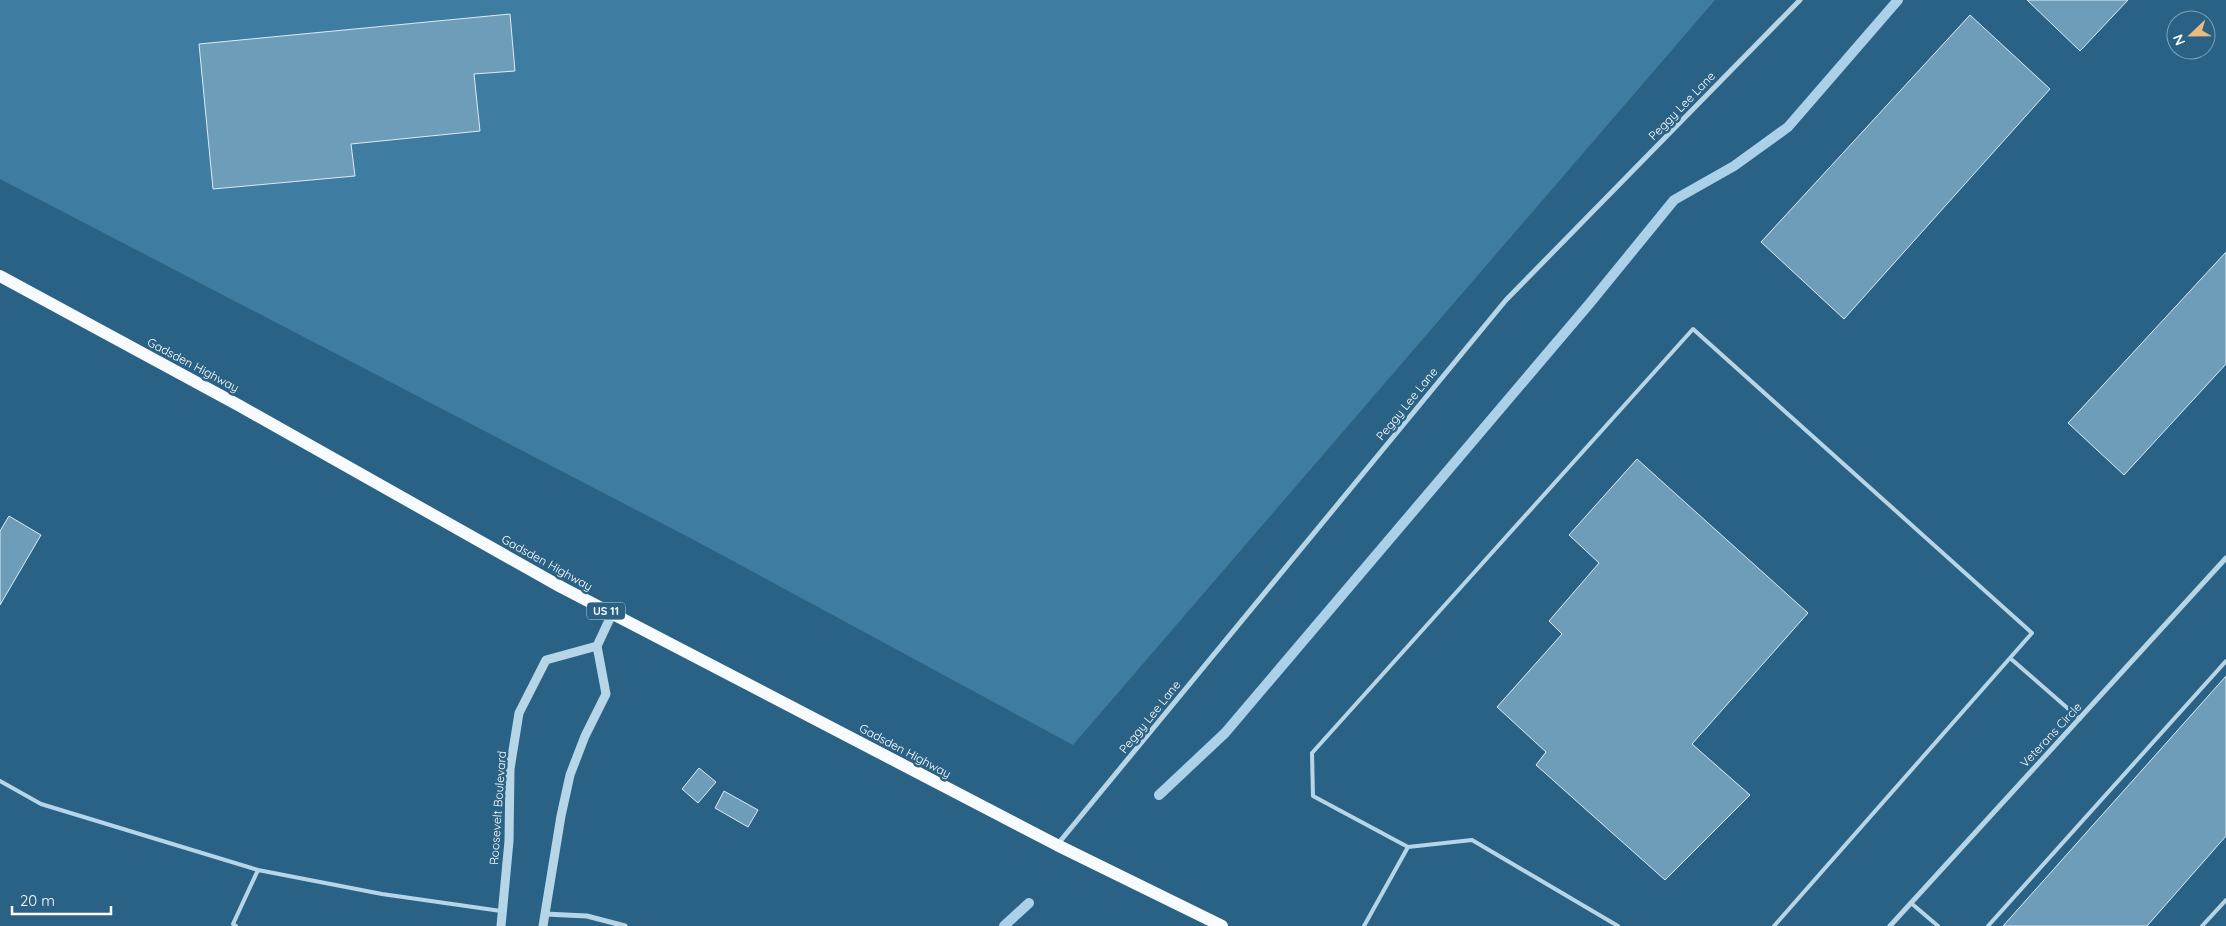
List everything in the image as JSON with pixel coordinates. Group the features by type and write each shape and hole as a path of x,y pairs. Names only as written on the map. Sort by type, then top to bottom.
{"main road":[{"name":"Gadsden Highway","path":"0,276 248,411 612,614 1057,846 1222,926"}],"street":[{"name":"Peggy Lee Lane","path":"1057,846 1506,300 1800,0"},
{"name":"Veterans Circle","path":"1890,926 2226,558"},
{"path":"543,926 561,816 570,775 585,736 606,694 597,646 612,614"},
{"name":"Roosevelt Boulevard","path":"501,926 509,841 510,769 519,713 546,660 597,646"},
{"path":"545,914 587,916 625,926"}],"lane":[{"path":"1618,926 1472,840 1408,848 1313,796 1312,753 1693,329 2032,633 1774,926"},
{"path":"2010,658 2080,719"},
{"path":"1988,926 2226,662"},
{"path":"0,781 41,804 258,870 382,894 503,912"},
{"path":"1364,926 1408,848"},
{"path":"236,926 233,924 258,870"},
{"path":"2202,926 2226,900"},
{"path":"1911,902 1938,926"}],"shaded area":[{"path":"0,0 1715,0 1073,745 694,540 0,179"}],"building":[{"path":"2027,0 2128,0 2080,51"},
{"path":"510,14 515,71 474,74 480,131 351,144 355,176 213,189 199,44"},
{"path":"1970,15 2050,89 1844,319 1761,242"},
{"path":"2226,252 2226,364 2124,475 2068,423"},
{"path":"1637,459 1808,613 1692,744 1750,795 1665,880 1536,765 1546,752 1497,707 1562,634 1549,621 1599,563 1569,535"},
{"path":"9,516 41,535 0,605 0,531"},
{"path":"2226,676 2226,836 2147,926 2003,926"},
{"path":"699,768 716,782 698,803 682,789"},
{"path":"724,791 758,810 748,827 715,808"}],"waterway":[{"path":"1159,795 1225,733 1590,303 1674,200 1734,166 1788,127 1898,0"},
{"path":"1004,926 1029,903"}]}
